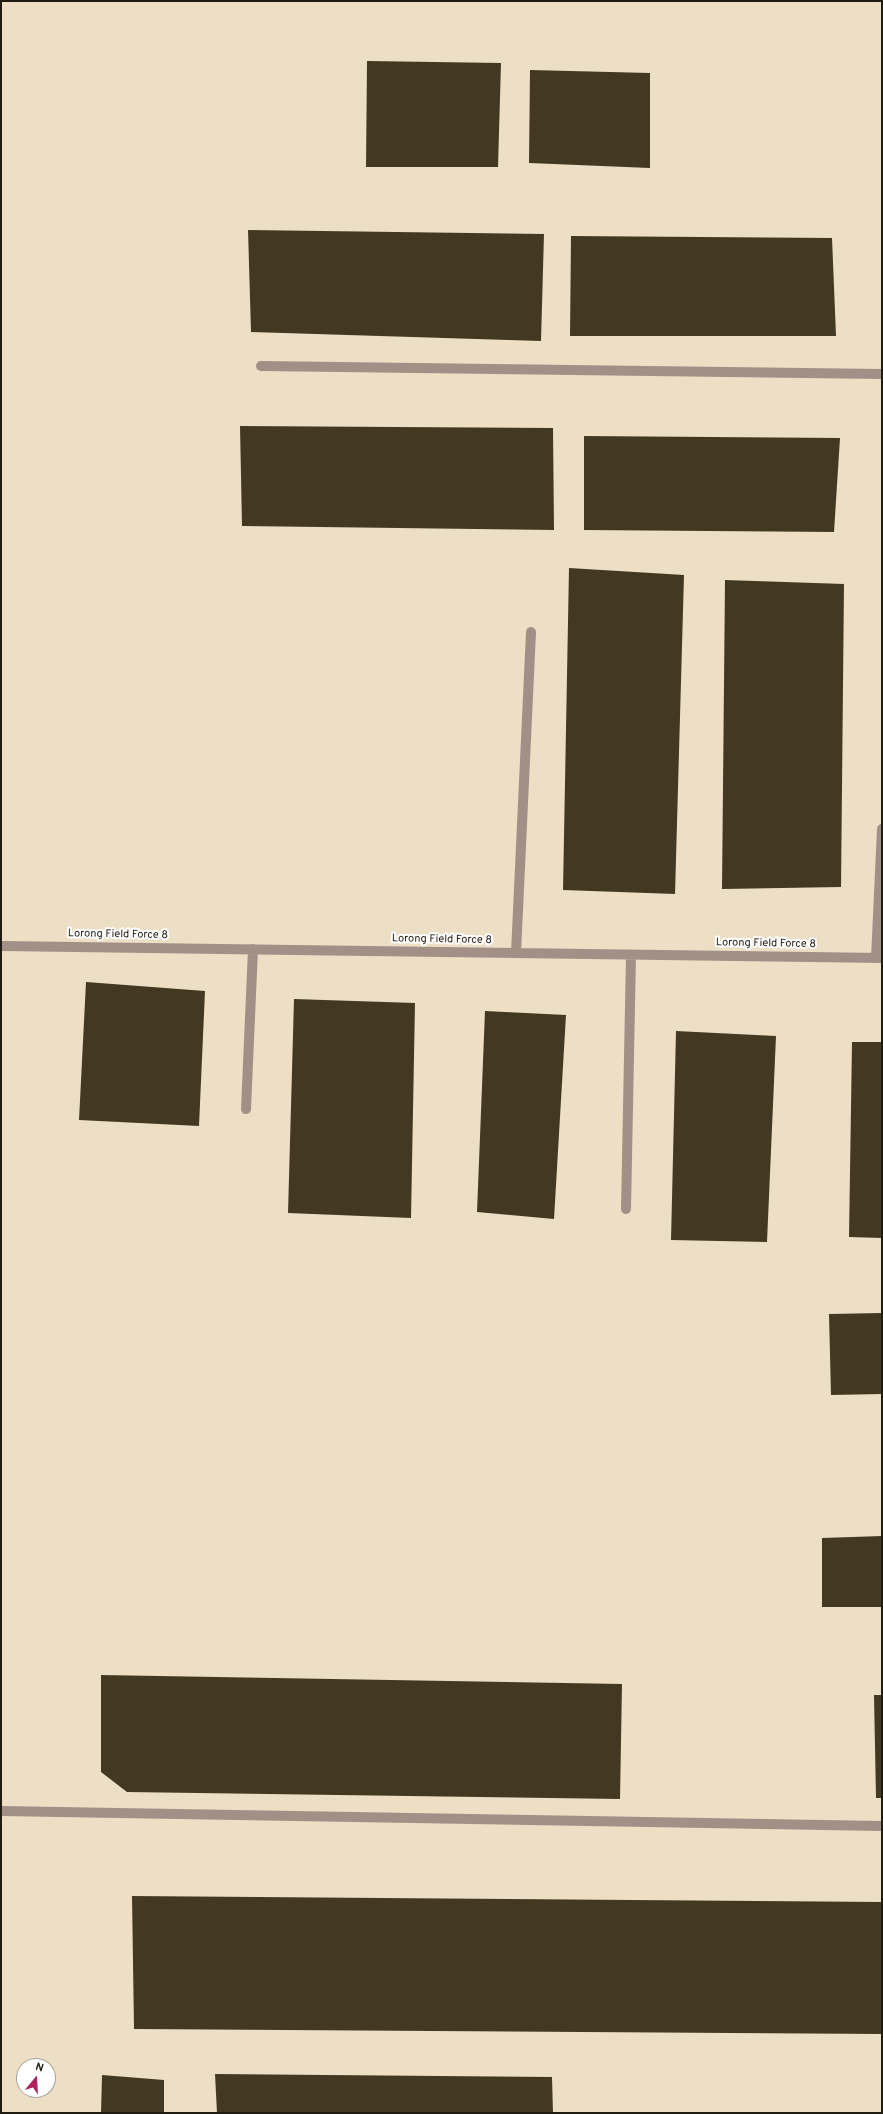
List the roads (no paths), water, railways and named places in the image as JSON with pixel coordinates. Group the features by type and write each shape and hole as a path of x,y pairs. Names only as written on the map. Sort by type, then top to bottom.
{"street":[{"path":"261,366 882,374"},
{"path":"516,953 531,632"},
{"path":"879,958 882,828"},
{"name":"Lorong Field Force 8","path":"1,946 879,958"},
{"path":"246,1109 253,949"},
{"path":"626,1209 631,955"},
{"path":"1,1811 882,1826"}]}
